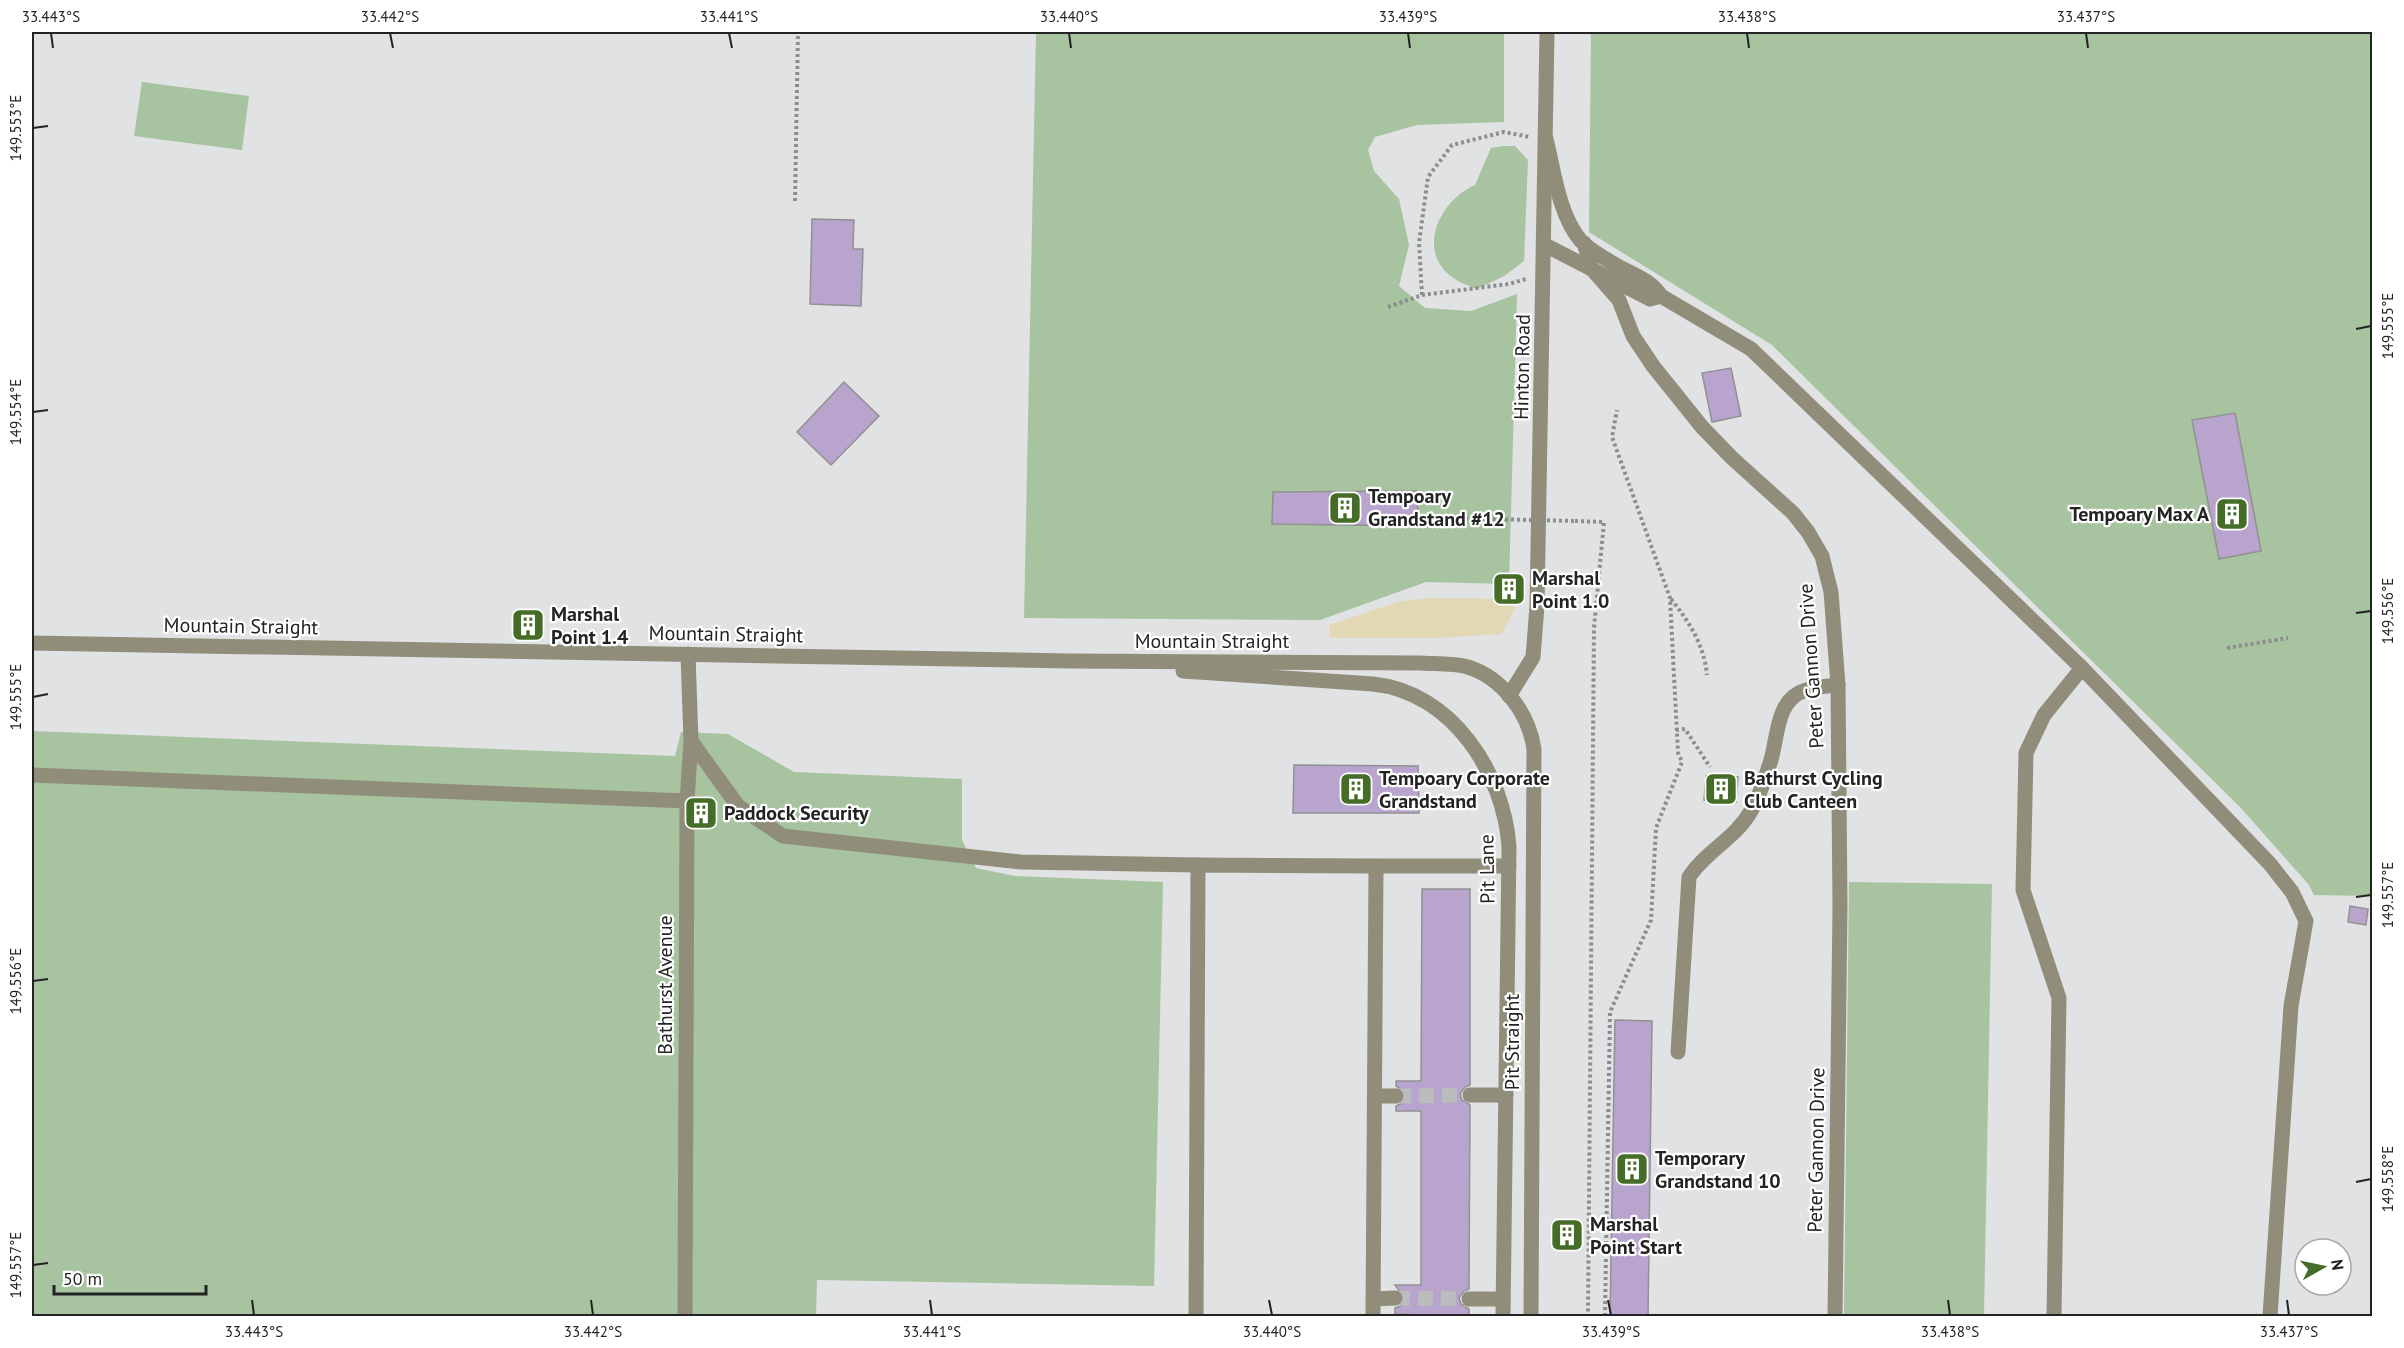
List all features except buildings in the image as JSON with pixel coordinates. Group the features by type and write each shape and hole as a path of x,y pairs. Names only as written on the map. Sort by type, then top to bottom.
{"street":[{"name":"Hinton Road","path":"1509,696 1533,657 1538,582 1545,274 1547,32"},
{"path":"1546,139 1565,209 1574,230 1584,243 1618,266 1653,284 1661,296 1751,350 2082,668 2270,864 2292,892 2306,921 2291,1006 2270,1317"},
{"name":"Peter Gannon Drive","path":"1584,243 1592,269 1619,300 1633,336 1653,366 1696,419 1732,458 1793,513 1808,532 1822,556 1831,592 1838,685 1840,906 1834,1317"},
{"path":"1545,245 1650,299 1661,296"},
{"name":"Mountain Straight","path":"32,644 1070,661 1421,663 1467,667 1495,682 1509,696"},
{"name":"Bathurst Avenue","path":"685,1317 687,801 691,741 688,654"},
{"name":"Pit Lane","path":"1070,661 1391,686 1411,692 1443,714 1482,760 1505,810 1509,866 1503,1317"},
{"path":"2054,1317 2059,998 2023,890 2026,753 2044,715 2082,668"},
{"path":"1678,1052 1689,877 1700,861 1735,834 1752,810 1771,760 1779,718 1789,701 1804,690 1838,685"},
{"name":"Pit Straight","path":"1509,696 1530,731 1534,767 1531,1317"},
{"path":"691,741 738,807 783,836 1021,862 1509,866"},
{"path":"32,775 687,801"},
{"path":"1196,1317 1198,865"},
{"path":"1373,1317 1377,866"},
{"path":"1470,1095 1506,1095"},
{"path":"1376,1096 1396,1096"},
{"path":"1373,1299 1395,1298"},
{"path":"1469,1299 1503,1299"}],"path":[{"path":"795,201 798,32"},
{"path":"1422,295 1419,243 1428,177 1452,145 1504,132 1546,139"},
{"path":"1388,307 1422,295 1509,284 1545,274"},
{"path":"1617,410 1612,437 1670,598 1688,622 1705,653 1707,675"},
{"path":"1447,518 1604,522 1594,628 1588,1317"},
{"path":"1605,1317 1610,1012 1651,920 1656,828 1683,762 1678,753 1676,730 1670,598"},
{"path":"2227,648 2288,638"},
{"path":"1676,730 1685,729 1710,768"}],"green space":[{"path":"1036,32 1504,32 1504,122 1417,125 1375,137 1368,150 1374,171 1399,199 1409,245 1399,286 1425,308 1471,311 1517,294 1509,584 1426,582 1320,620 1024,618"},
{"path":"1591,32 2372,32 2372,896 2314,895 2309,885 2240,807 1772,345 1589,232"},
{"path":"142,82 249,96 242,150 134,136"},
{"path":"1515,146 1528,160 1524,261 1504,276 1477,289 1458,281 1443,268 1436,256 1434,242 1436,229 1451,203 1475,185 1491,148"},
{"path":"32,731 675,756 681,732 728,734 794,772 962,779 962,840 976,868 1015,876 1163,882 1154,1286 817,1280 816,1316 32,1316"},
{"path":"1849,882 1992,884 1984,1316 1844,1316"}],"sand":[{"path":"1430,598 1517,599 1514,611 1501,634 1439,638 1330,638 1329,625 1398,602"}],"tunnel":[{"path":"1396,1096 1470,1095"},
{"path":"1395,1298 1469,1299"}],"place":[{"name":"Tempoary Grandstand #12","path":"1345,508"},
{"name":"Tempoary Max A","path":"2232,514"},
{"name":"Marshal Point 1.0","path":"1509,589"},
{"name":"Marshal Point 1.4","path":"528,625"},
{"name":"Tempoary Corporate Grandstand","path":"1356,789"},
{"name":"Bathurst Cycling Club Canteen","path":"1721,789"},
{"name":"Paddock Security","path":"701,813"},
{"name":"Temporary Grandstand 10","path":"1632,1169"},
{"name":"Marshal Point Start","path":"1567,1235"}]}
